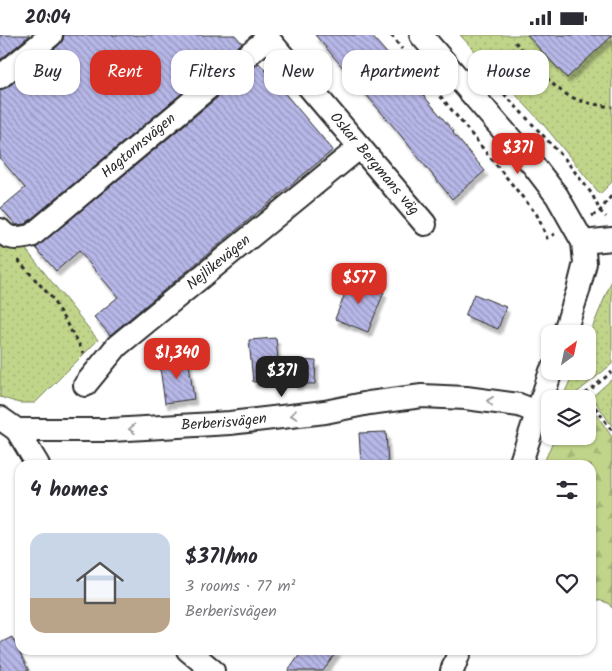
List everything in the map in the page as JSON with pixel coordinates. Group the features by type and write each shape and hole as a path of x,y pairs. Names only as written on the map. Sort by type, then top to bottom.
{"street":[{"path":"0,77 51,35"},
{"path":"421,35 534,166 556,196 583,242 585,263 567,325"},
{"name":"Oskar Bergmans väg","path":"267,37 425,224"},
{"name":"Hagtornsvägen","path":"5,234 31,235 267,37"},
{"name":"Nejlikevägen","path":"90,379 117,346 360,147"},
{"path":"583,242 610,229"},
{"path":"522,460 548,380"},
{"name":"Berberisvägen","path":"9,424 111,430 230,423 325,412 422,396 466,398 520,405 537,412"},
{"path":"9,424 34,460"},
{"path":"194,655 213,671"},
{"path":"452,671 458,655"}],"path":[{"path":"515,42 564,93 594,105 612,107"},
{"path":"505,95 565,159 592,194 610,229"},
{"path":"600,211 612,195"},
{"path":"5,234 18,260 51,297 90,379"},
{"path":"591,390 612,372"},
{"path":"596,408 612,431"}],"green space":[{"path":"460,35 612,35 612,182 600,194 543,124 516,95 549,95 549,50 474,50"},
{"path":"0,245 10,250 24,247 98,340 35,403 19,403 0,397"},
{"path":"612,280 612,364 596,377 596,325 593,325"},
{"path":"612,379 612,426 596,403 596,393"},
{"path":"570,380 592,380 580,390 566,390"},
{"path":"596,414 612,437 612,608 608,603 596,599 596,460 545,460 551,445 596,445"}],"building":[{"path":"0,35 30,35 0,60"},
{"path":"64,35 235,35 242,43 234,50 171,50 171,95 180,95 25,224 16,225 1,208 25,188 0,158 0,90 15,81 15,95 80,95 80,50 53,50 63,40"},
{"path":"315,35 371,35 384,50 342,50 342,66 332,55 332,50 328,50"},
{"path":"527,35 612,35 567,78 549,59 549,50 541,50"},
{"path":"259,63 264,69 264,95 286,95 333,150 110,335 94,317 118,297 79,251 56,271 36,248 220,95 254,95 254,67"},
{"path":"366,95 423,95 485,171 452,199"},
{"path":"351,278 384,292 368,332 335,319"},
{"path":"474,294 506,307 498,329 465,316"},
{"path":"276,338 278,359 316,361 315,384 294,384 294,377 253,382 249,340"},
{"path":"188,357 194,399 165,403 159,361"},
{"path":"386,432 388,460 361,460 359,433"},
{"path":"12,637 15,643 15,655 21,655 29,671 0,671 0,643"},
{"path":"299,655 334,655 323,671 288,671"}]}
